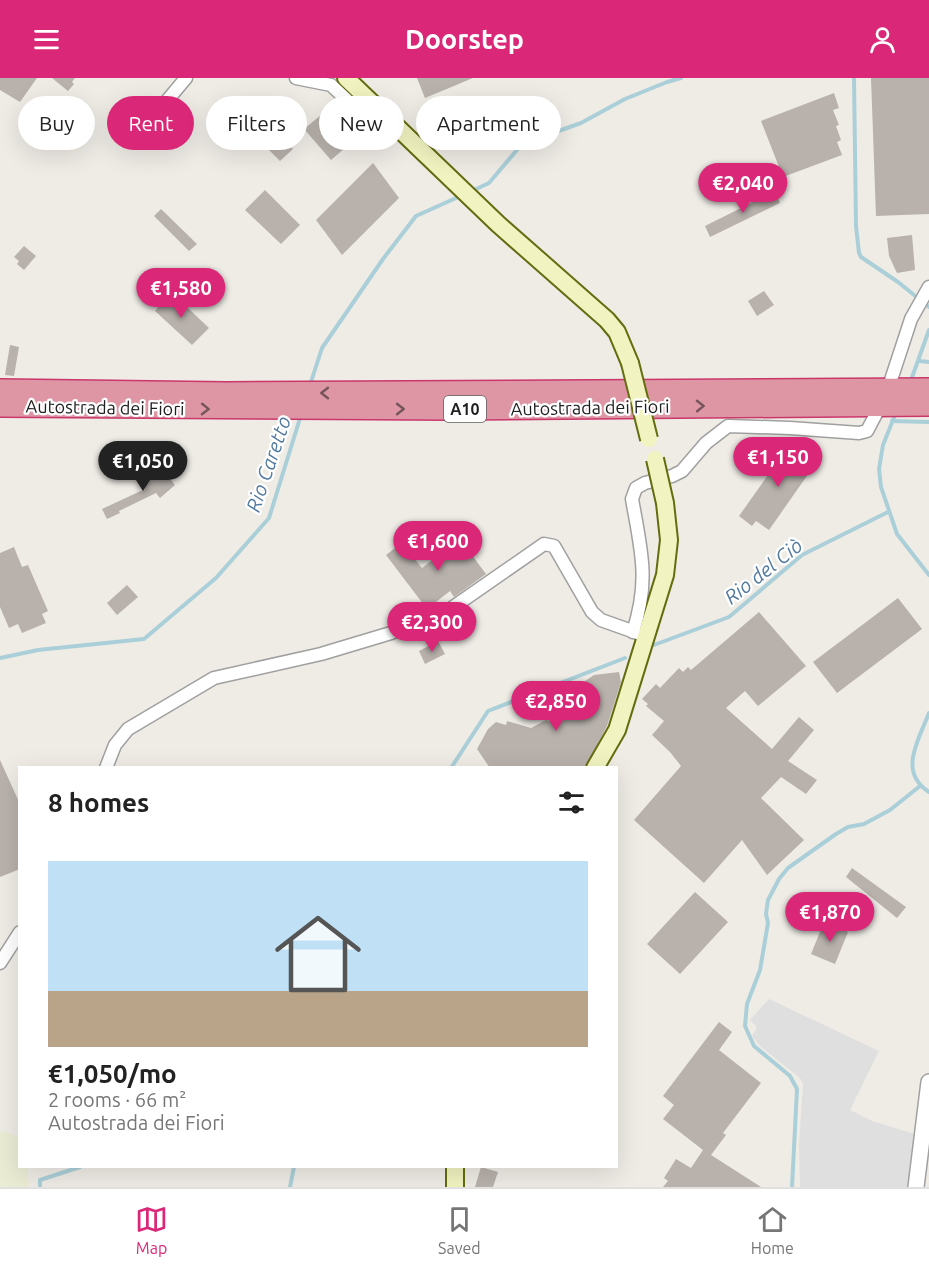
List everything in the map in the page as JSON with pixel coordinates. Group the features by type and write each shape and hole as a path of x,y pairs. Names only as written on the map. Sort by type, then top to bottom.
{"highway":[{"name":"Autostrada dei Fiori","path":"0,390 238,393 929,389"},
{"name":"Autostrada dei Fiori","path":"0,406 449,409 929,405"}],"main road":[{"path":"346,78 365,96"},
{"path":"404,133 498,224 608,320 617,332 630,363 665,503 669,556 665,575 640,634 617,730 596,766"},
{"path":"455,1168 455,1187"}],"street":[{"path":"171,96 186,78"},
{"path":"296,78 331,85 343,96"},
{"path":"891,380 915,309 928,288"},
{"path":"107,766 115,745 128,729 214,678 321,654 392,633 449,609 544,544 554,546 592,612 601,620 640,634 644,565 632,499 636,488 682,471 706,443 728,426 859,433 867,431 877,412"},
{"path":"0,963 18,936"},
{"path":"916,1187 929,1082"}],"green space":[{"path":"0,1132 16,1136 18,1168 27,1168 29,1187 0,1187"}],"shaded area":[{"path":"769,999 879,1051 850,1110 872,1121 918,1135 912,1187 800,1187 799,1145 803,1084 800,1078 761,1047 752,1036 757,1027 750,1020"}],"building":[{"path":"0,78 37,78 24,96 18,96 18,101 0,90"},
{"path":"52,78 75,78 72,82 74,84 68,91"},
{"path":"417,78 473,78 430,96 424,96"},
{"path":"871,78 929,78 929,214 876,216"},
{"path":"834,93 839,108 833,110 839,125 836,126 841,140 837,142 842,155 783,177 761,121"},
{"path":"319,117 319,146 307,132 307,127"},
{"path":"269,150 292,150 280,161"},
{"path":"322,150 343,150 331,160"},
{"path":"373,163 399,198 342,255 316,220"},
{"path":"265,190 300,225 281,244 245,210"},
{"path":"775,191 780,203 710,237 705,226"},
{"path":"161,209 197,244 189,251 154,216"},
{"path":"912,235 915,270 897,273 889,256 887,238"},
{"path":"24,246 36,256 24,270 17,264 19,261 14,257"},
{"path":"170,291 209,328 192,345 155,311"},
{"path":"764,291 774,305 757,316 748,301"},
{"path":"10,345 19,347 14,376 5,375"},
{"path":"790,444 816,463 769,530 756,521 752,526 739,516"},
{"path":"159,466 175,485 160,498 156,493 107,519 102,509 145,489 141,484"},
{"path":"460,539 486,574 454,597 450,591 427,609 386,555 402,543 422,568"},
{"path":"14,547 22,567 28,565 48,611 42,614 46,623 22,633 18,624 9,628 0,607 0,553"},
{"path":"127,585 138,597 117,615 107,603"},
{"path":"898,598 922,629 837,693 813,662"},
{"path":"759,612 806,666 758,706 745,691 726,708 772,749 799,717 814,730 788,761 817,780 806,794 781,777 761,798 804,840 767,875 742,840 704,883 634,820 681,766 652,735 664,721 646,706 648,704 642,699 656,684 660,688 679,668 683,672 688,667 691,670"},
{"path":"438,641 445,654 425,664 419,651"},
{"path":"619,672 621,682 607,726 586,766 489,766 477,749 488,729 496,722 506,725 507,721 531,728 546,720 556,724 585,681 594,675"},
{"path":"0,760 18,800 18,870 0,877"},
{"path":"852,868 906,907 897,918 846,877"},
{"path":"695,892 728,922 680,974 647,944"},
{"path":"824,922 848,932 835,964 811,954"},
{"path":"719,1022 732,1032 719,1050 761,1083 723,1133 726,1135 711,1155 761,1187 663,1187 668,1181 664,1178 676,1159 691,1168 703,1150 663,1119 674,1105 663,1096"},
{"path":"481,1168 498,1172 493,1187 475,1187"}],"waterway":[{"name":"Rio Caretto","path":"474,190 489,183 522,144 581,123 625,99 681,78"},
{"path":"854,78 856,226 859,253 861,257 929,307"},
{"name":"Rio Caretto","path":"310,385 322,348 383,259 416,216 456,198"},
{"path":"911,380 929,330"},
{"path":"919,361 929,362"},
{"name":"Rio Caretto","path":"0,658 38,650 144,639 216,578 269,518 301,415"},
{"path":"895,415 883,445 879,469 881,487 897,534 929,575"},
{"path":"892,421 929,422"},
{"name":"Rio del Ciò","path":"654,645 729,617 802,555 888,512"},
{"name":"Rio del Ciò","path":"452,766 488,711 625,658"},
{"path":"929,713 916,745 912,766 914,775 929,792"},
{"path":"792,1187 797,1089 790,1076 754,1046 745,1026 747,1004 760,970 768,923 766,914 768,900 779,879 788,868 848,827 864,824 890,810 920,786"},
{"path":"40,1187 40,1180 77,1168"},
{"name":"Rio del Ciò","path":"290,1187 294,1168"}]}
